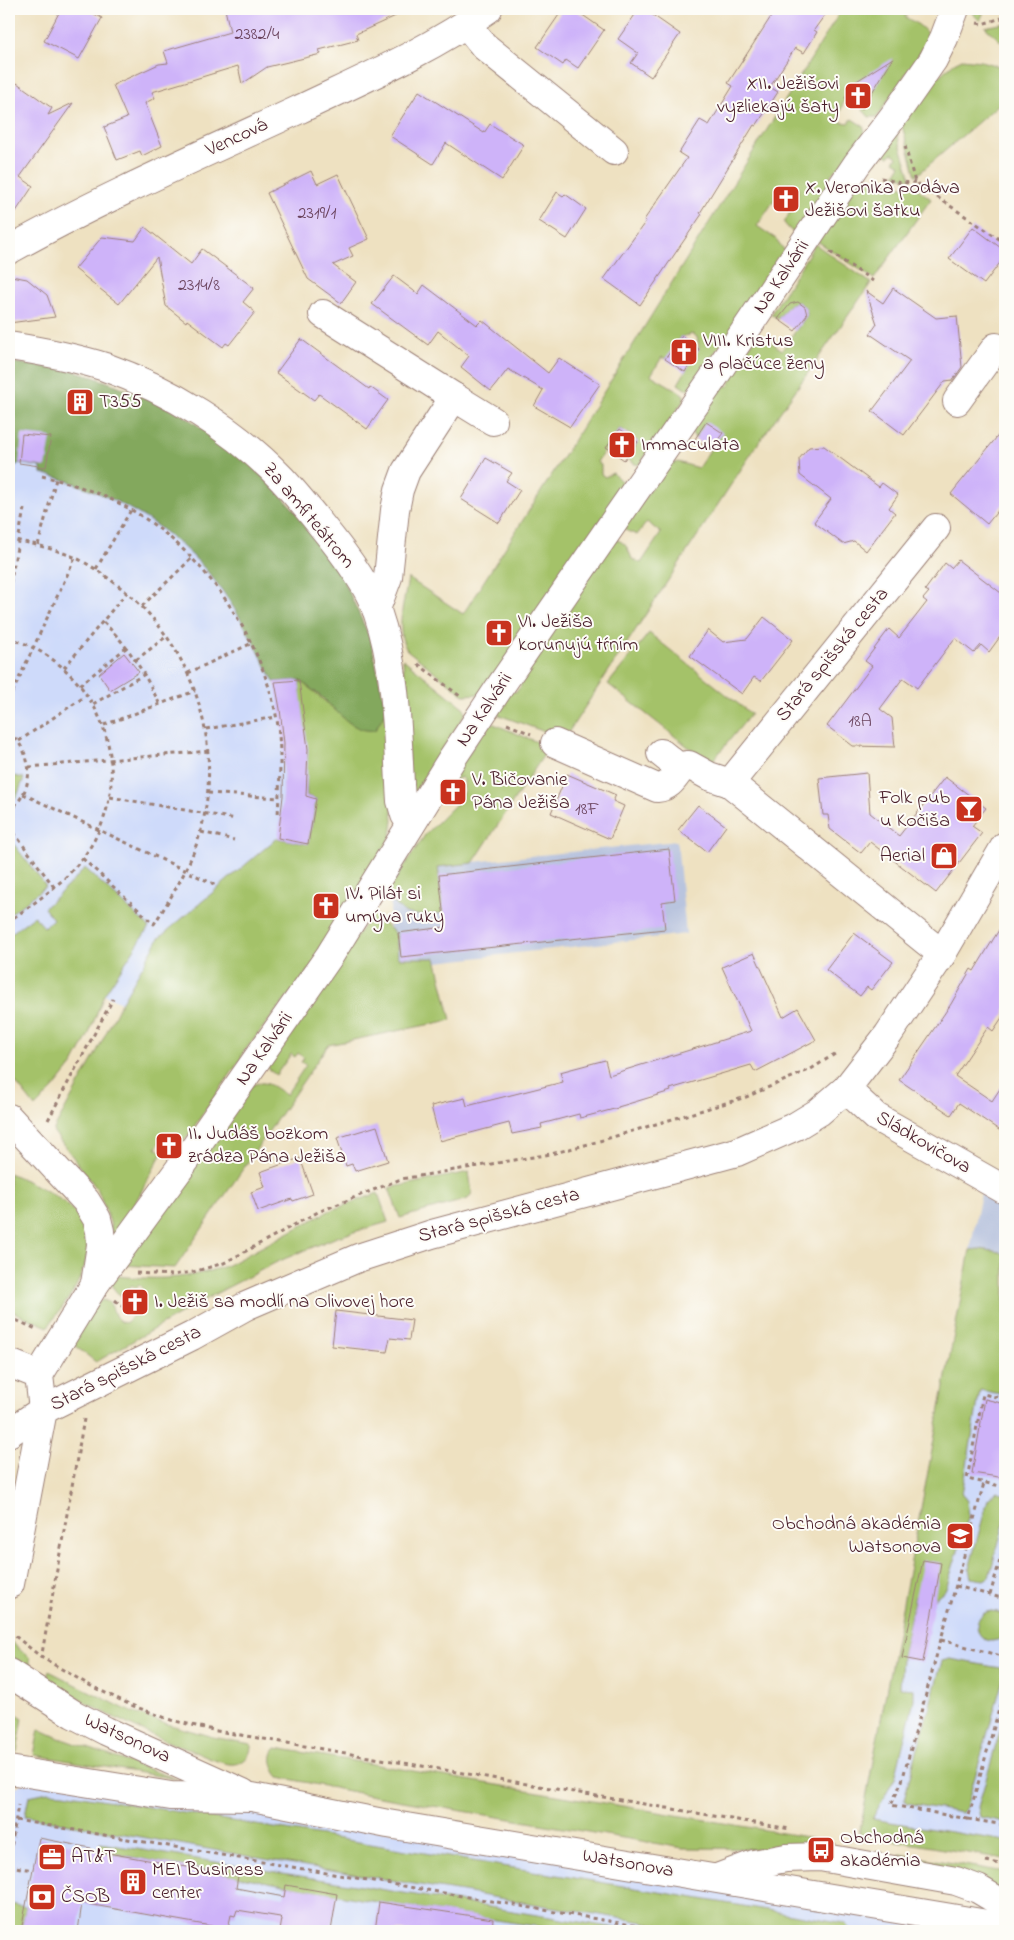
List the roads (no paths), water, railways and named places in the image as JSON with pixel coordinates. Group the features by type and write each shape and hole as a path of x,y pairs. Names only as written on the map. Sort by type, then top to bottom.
{"street":[{"name":"Vencová","path":"9,250 106,199 408,58 488,9"},
{"name":"Na Kalvárii","path":"39,1376 100,1276 176,1174 330,955 482,714 716,374 857,164 933,60 955,9"},
{"path":"466,24 484,46 614,151"},
{"path":"323,314 493,421"},
{"name":"Za amfiteátrom","path":"9,346 34,350 103,367 137,380 170,396 207,417 236,439 282,479 334,541 358,576 376,609 387,646 393,691 401,801 405,815 412,824"},
{"path":"956,401 996,347 1005,353"},
{"path":"376,609 388,577 399,490 406,471 454,397"},
{"name":"Stará spišská cesta","path":"730,783 936,528"},
{"path":"555,744 657,788 670,784 671,761 690,765 709,776 730,783 942,954"},
{"name":"Stará spišská cesta","path":"9,1433 43,1410 192,1336 246,1306 358,1258 432,1234 738,1152 796,1126 819,1112 846,1089 888,1036 1002,860"},
{"name":"Sládkovičova","path":"846,1089 882,1121 1005,1190"},
{"path":"9,1118 86,1201 97,1219 101,1245 100,1276"},
{"path":"9,1363 39,1376 43,1410 10,1584"},
{"name":"Watsonova","path":"9,1672 73,1714 106,1731 252,1796"},
{"name":"Watsonova","path":"9,1770 170,1796 252,1796 388,1824 1005,1927"},
{"path":"13,1799 21,1784 51,1777"},
{"path":"715,1878 754,1864 786,1858 820,1857 956,1881 978,1889 1005,1905"}],"place":[{"name":"XII. Ježišovi vyzliekajú šaty","path":"858,96"},
{"name":"X. Veronika podáva Ježišovi šatku","path":"786,199"},
{"name":"VIII. Kristus a plačúce ženy","path":"684,352"},
{"name":"T355","path":"80,402"},
{"name":"Immaculata","path":"622,445"},
{"name":"VI. Ježiša korunujú tŕním","path":"499,633"},
{"name":"V. Bičovanie Pána Ježiša","path":"453,792"},
{"name":"Folk pub u Kočiša","path":"969,809"},
{"name":"Aerial","path":"944,856"},
{"name":"IV. Pilát si umýva ruky","path":"326,906"},
{"name":"II. Judáš bozkom zrádza Pána Ježiša","path":"169,1146"},
{"name":"I. Ježiš sa modlí na Olivovej hore","path":"135,1302"},
{"name":"Obchodná akadémia Watsonova","path":"960,1536"},
{"name":"Obchodná akadémia","path":"821,1850"},
{"name":"AT&T","path":"52,1857"},
{"name":"MEI Business center","path":"133,1882"},
{"name":"ČSOB","path":"42,1897"}]}
